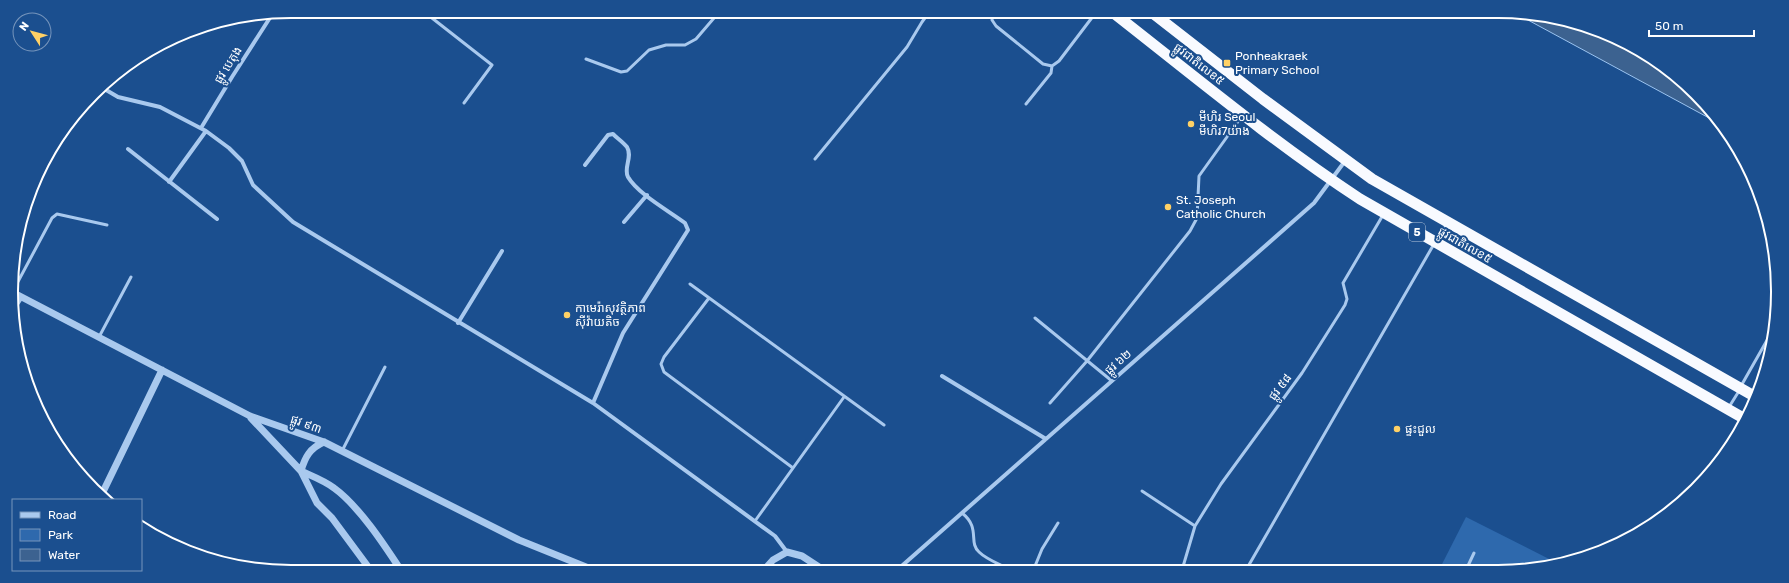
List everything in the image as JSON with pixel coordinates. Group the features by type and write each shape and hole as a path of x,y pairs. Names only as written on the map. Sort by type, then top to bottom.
{"highway":[{"name":"ផ្លូវជាតិលេខ៥","path":"1120,18 1243,115 1331,180 1384,213 1740,417"},
{"name":"ផ្លូវជាតិលេខ៥","path":"1159,18 1345,161 1390,190 1751,394"}],"street":[{"name":"ផ្លូវ បេតុង","path":"169,182 269,19"},
{"path":"106,90 118,97 160,107 203,129 229,148 242,161 253,185 293,222 458,323 593,403 776,536 786,552 802,556 816,565"},
{"path":"585,165 608,135 613,134 627,148 630,157 627,169 628,177 646,195 685,223 688,230 624,333 593,403"},
{"path":"128,149 217,219"},
{"name":"ផ្លូវ ៦២","path":"903,565 1314,203 1345,161"},
{"path":"624,222 646,195"},
{"path":"458,323 502,251"},
{"name":"ផ្លូវ ៩៣","path":"18,295 250,416 324,442 520,540 581,565"},
{"path":"19,302 22,297"},
{"path":"104,490 162,370"},
{"path":"942,376 1046,439"},
{"path":"250,416 301,471 317,503 332,518 367,565"},
{"path":"301,471 308,453 316,445 324,442"},
{"path":"301,471 334,487 349,502 386,547 398,565"},
{"path":"769,565 773,560 786,552"}],"lane":[{"path":"432,18 492,65 464,103"},
{"path":"586,59 621,72 627,71 649,50 666,45 685,45 696,39 714,18"},
{"path":"815,158 908,47 925,18"},
{"path":"992,18 996,26 1042,64 1052,66"},
{"path":"1026,104 1051,73 1052,66 1059,61 1092,18"},
{"path":"1050,403 1087,361 1190,231 1197,218 1199,176 1243,115"},
{"name":"ផ្លូវ ៥៨","path":"1183,565 1195,526 1221,484 1302,373 1334,322 1347,299 1343,283 1384,213"},
{"path":"19,280 52,218 57,214 107,226"},
{"path":"1249,565 1435,242 1448,223"},
{"path":"98,337 131,277"},
{"path":"690,284 884,425"},
{"path":"709,298 660,364 664,372 793,468"},
{"path":"1035,318 1112,381"},
{"path":"1727,410 1767,341"},
{"path":"342,451 385,367"},
{"path":"755,520 844,397"},
{"path":"1142,490 1195,526"},
{"path":"962,513 970,520 974,531 974,543 978,552 1001,565"},
{"path":"1035,565 1042,549 1058,523"},
{"path":"1468,565 1474,553"}],"green space":[{"path":"1466,517 1551,560 1533,563 1498,565 1442,565"}],"water":[{"path":"1527,20 1568,27 1618,46 1649,64 1678,86 1708,117"}],"place":[{"name":"Ponheakraek Primary School","path":"1227,63"},
{"name":"មីហិរ Seoul មីហិរ7យ៉ាង","path":"1191,124"},
{"name":"St. Joseph Catholic Church","path":"1168,207"},
{"name":"កាមេរ៉ាសុវត្ថិភាព ស៊ីវ៉ាយតិច","path":"567,315"},
{"name":"ផ្ទះជួល","path":"1397,429"}]}
